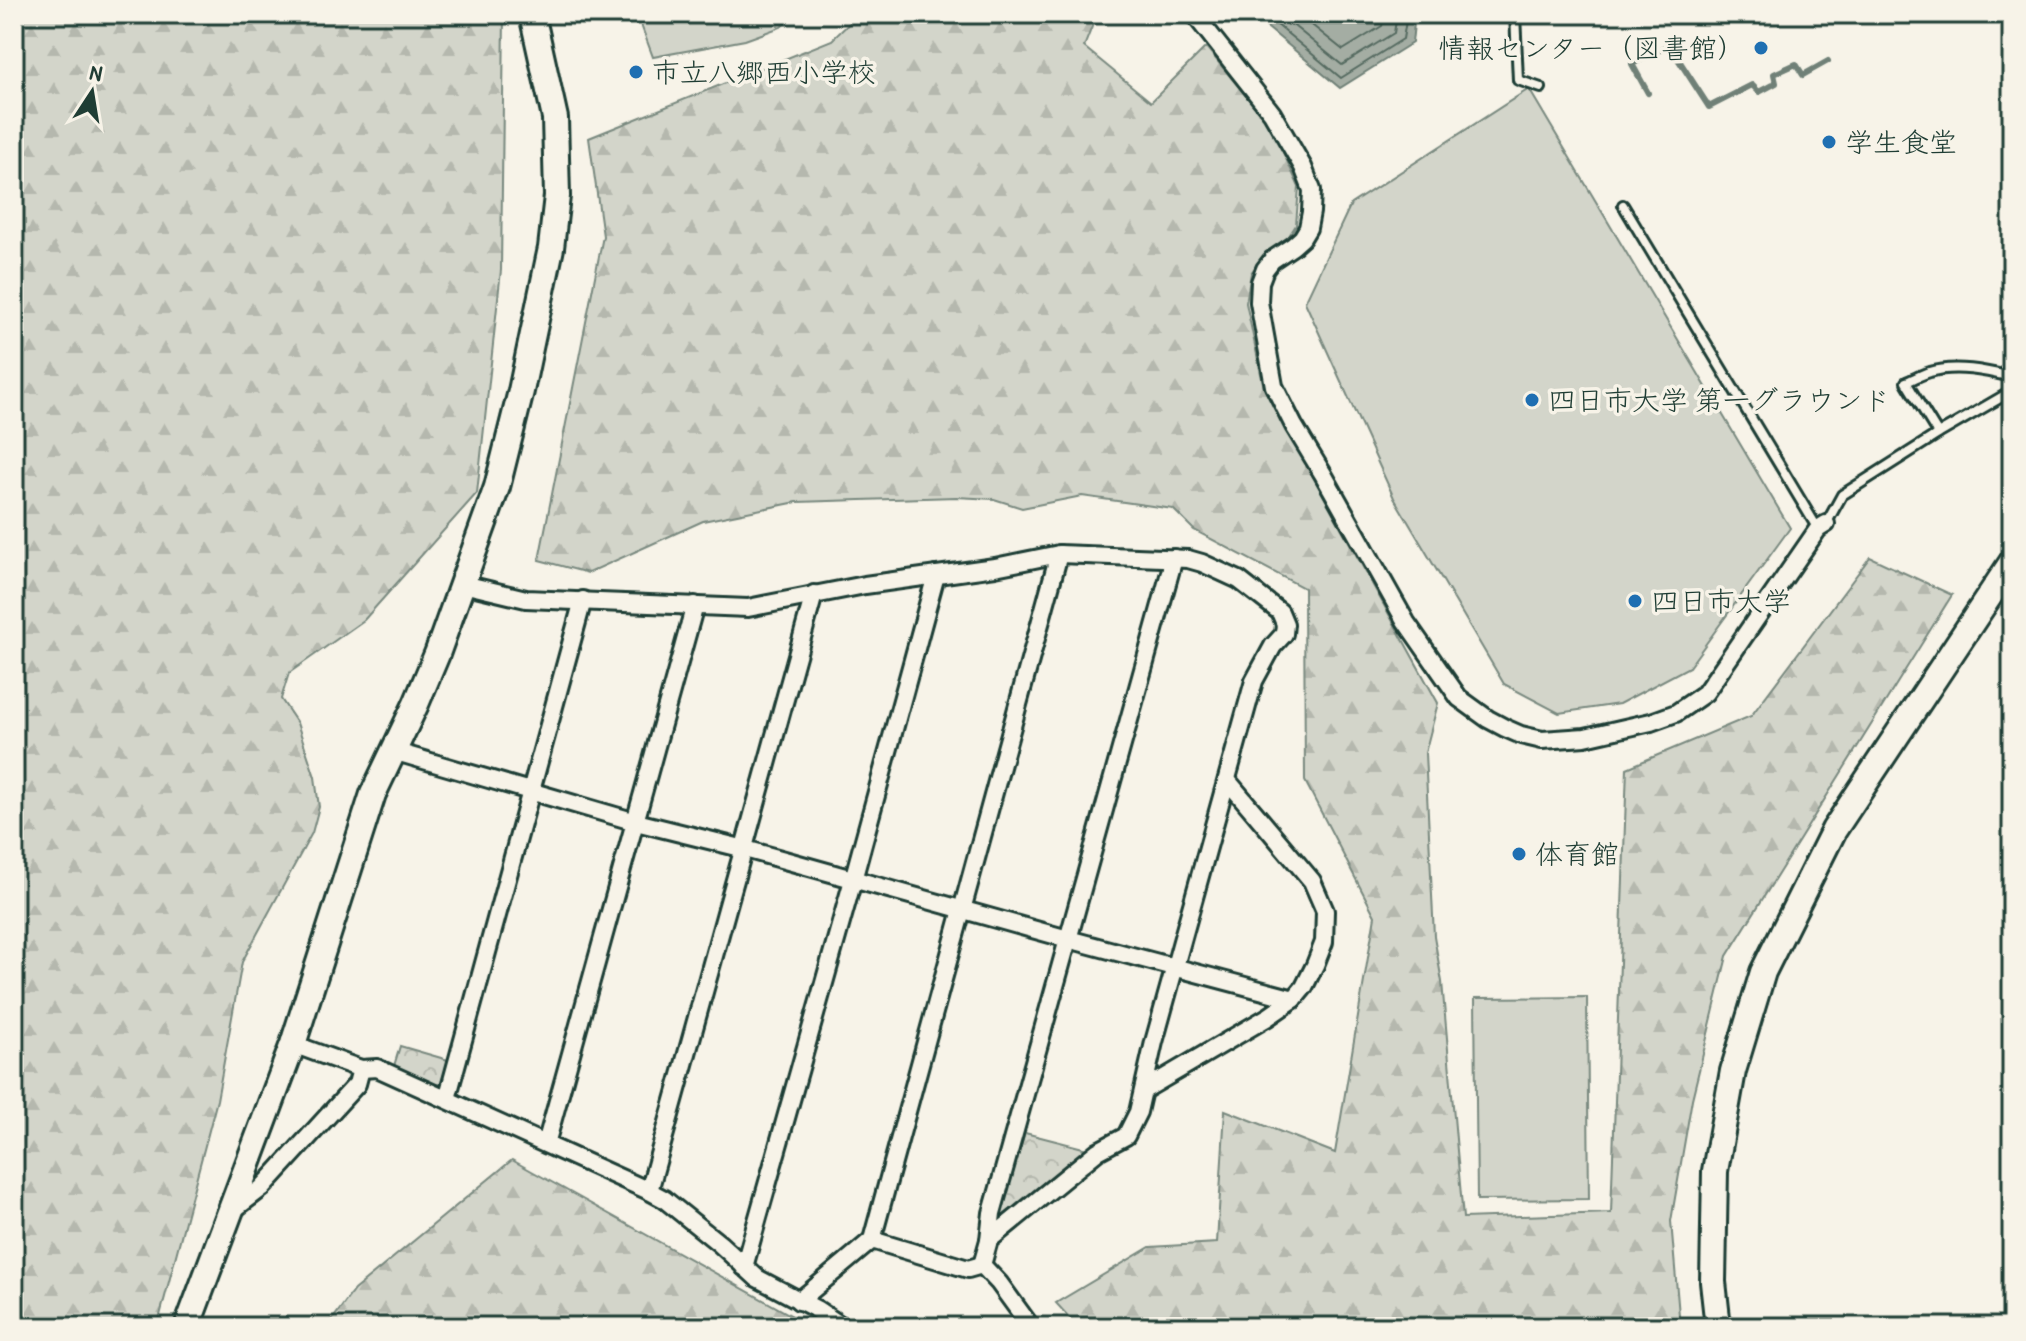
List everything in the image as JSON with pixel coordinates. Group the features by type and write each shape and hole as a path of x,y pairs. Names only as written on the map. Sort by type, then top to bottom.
{"street":[{"path":"187,1327 293,1044 373,794 437,654 497,487 521,391 554,229 557,172 555,118 532,14"},
{"path":"1194,14 1272,113 1303,167 1312,190 1308,228 1302,238 1272,260 1260,282 1259,302 1274,386 1394,601 1459,698 1505,728 1542,740 1585,737 1676,713 1705,693 1822,526"},
{"path":"463,584 526,599 748,608 814,594 995,567 1059,554 1188,559 1239,580 1280,612 1285,624 1284,634 1273,646 1254,681 1154,1042 1138,1112 1126,1136 1098,1151 989,1240"},
{"path":"799,1301 872,1240 1059,554"},
{"path":"982,1265 992,1213 1174,558"},
{"path":"1718,1327 1713,1282 1715,1171 1733,1071 1763,972 1834,830 2012,562"},
{"path":"744,1267 936,575"},
{"path":"649,1191 814,594"},
{"path":"447,1099 583,600"},
{"path":"546,1144 695,605"},
{"path":"393,751 636,822 1294,999"},
{"path":"1144,1090 1294,999 1304,987 1324,942 1325,911 1312,881 1227,780"},
{"path":"293,1044 361,1069 377,1068 649,1191 698,1226 757,1278 843,1327"},
{"path":"232,1211 262,1188 357,1084 361,1069"},
{"path":"872,1240 968,1269 982,1265"},
{"path":"982,1265 1031,1327"}],"lane":[{"path":"1515,14 1518,80 1541,88"},
{"path":"1623,205 1822,526 1842,495 2012,391"},
{"path":"1938,434 1906,382 1931,371 1958,368 2012,377"}],"green space":[{"path":"14,14 504,14 501,270 477,493 364,620 289,673 281,699 297,723 315,777 319,807 312,833 242,962 217,1100 157,1327 14,1327"},
{"path":"637,14 795,14 781,27 745,40 653,57"},
{"path":"859,14 1097,14 1084,47 1151,102 1206,47 1271,126 1299,187 1296,225 1287,239 1265,254 1251,273 1246,303 1264,388 1438,703 1425,753 1434,936 1442,982 1463,1218 1611,1213 1627,768 1751,716 1870,557 1952,595 1727,956 1692,1099 1671,1221 1680,1327 1078,1327 1056,1303 1150,1247 1217,1243 1225,1110 1335,1153 1375,916 1305,781 1304,588 1194,530 1173,509 1082,496 1022,508 994,499 956,497 797,502 703,521 588,573 539,560 603,236 589,138 832,40"},
{"name":"四日市大学 第一グラウンド","path":"1529,89 1790,528 1689,667 1619,704 1559,713 1504,684 1394,498 1305,302 1351,204"},
{"path":"1587,997 1589,1199 1477,1200 1475,998"},
{"path":"400,1046 448,1060 441,1084 435,1085 394,1066"},
{"path":"1025,1133 1087,1149 1006,1219 1001,1213"},
{"path":"512,1160 812,1327 327,1327 354,1290"}],"water":[{"path":"1251,14 1415,14 1412,43 1340,88"}],"waterway":[{"path":"1648,93 1632,64 1669,45 1709,107 1752,85 1759,92 1776,83 1774,74 1796,64 1803,75 1828,61"}],"place":[{"name":"情報センター（図書館）","path":"1761,48"},
{"name":"市立八郷西小学校","path":"636,72"},
{"name":"学生食堂","path":"1829,142"},
{"name":"四日市大学 第一グラウンド","path":"1532,400"},
{"name":"四日市大学","path":"1635,601"},
{"name":"体育館","path":"1519,854"}]}
